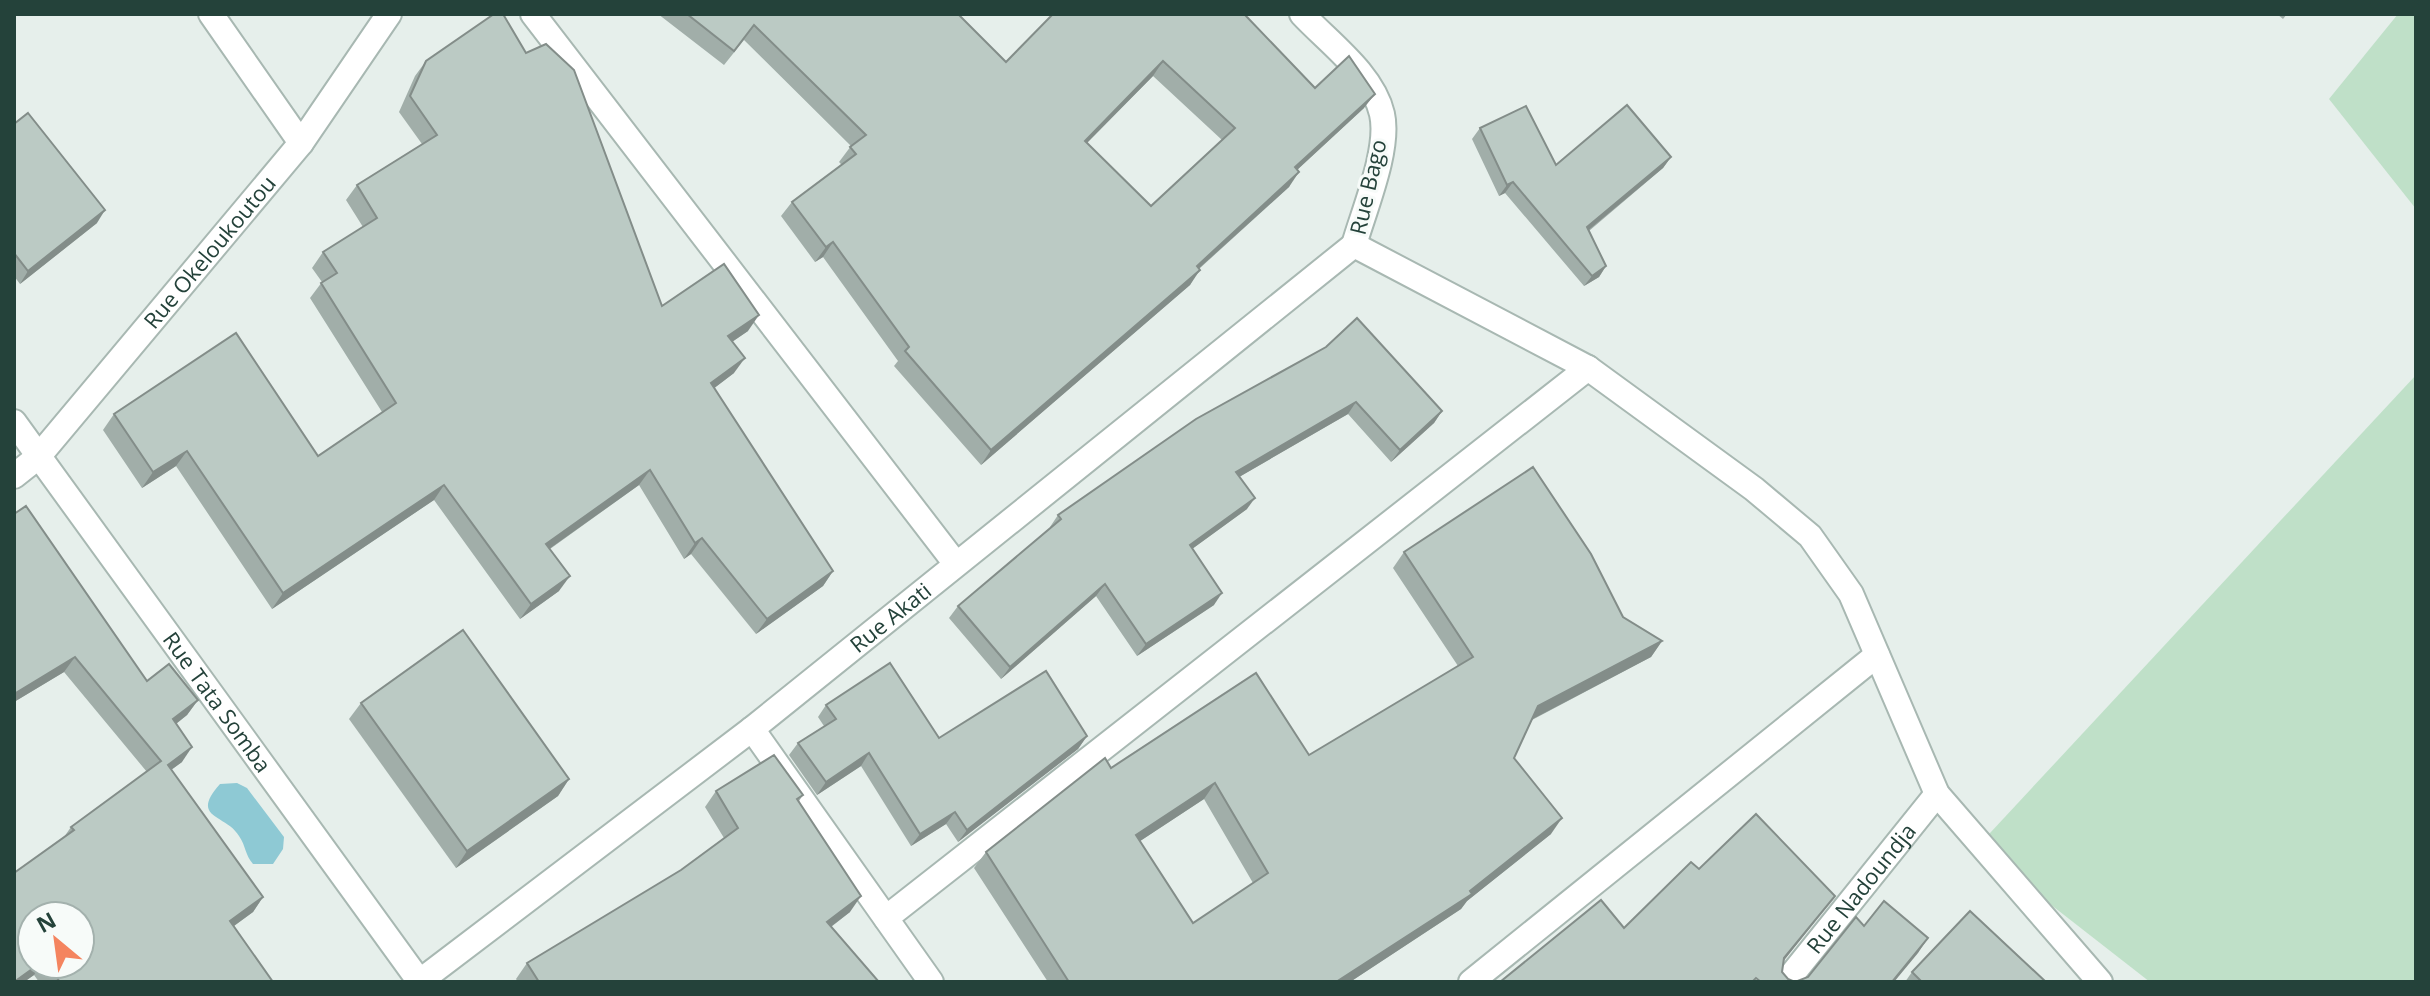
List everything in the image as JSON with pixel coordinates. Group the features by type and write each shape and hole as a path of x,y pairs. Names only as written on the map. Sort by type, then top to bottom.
{"street":[{"path":"211,14 301,143"},
{"name":"Rue Okeloukoutou","path":"14,476 38,457 301,143 389,14"},
{"path":"533,14 956,564"},
{"name":"Rue Bago","path":"1302,14 1361,77 1382,114 1381,146 1354,245"},
{"path":"1354,245 1588,368 1754,489 1810,536 1851,594 1937,794 2100,982"},
{"name":"Rue Akati","path":"420,982 752,729 1224,353 1354,245"},
{"path":"886,918 1588,368"},
{"name":"Rue Tata Somba","path":"14,422 420,982"},
{"path":"1471,982 1877,655"},
{"path":"752,729 931,982"},
{"name":"Rue Nadoundja","path":"1786,982 1937,794"}],"green space":[{"path":"2398,14 2416,14 2416,209 2329,99"},
{"path":"2416,375 2416,982 2150,982 1977,847"}],"water":[{"path":"237,783 247,788 284,837 283,849 273,864 253,864 239,836 209,810 211,795 220,784"}],"building":[{"path":"494,14 503,14 526,53 546,44 574,70 662,306 724,264 759,315 728,336 745,358 711,383 833,571 767,619 702,538 695,543 650,470 546,544 570,576 531,604 444,485 283,593 187,451 153,472 114,414 236,333 318,456 396,403 321,283 337,273 323,252 377,218 357,185 437,135 410,96 426,61"},
{"path":"687,14 958,14 1006,62 1053,14 1248,14 1246,16 1315,88 1349,56 1375,94 1295,167 1299,172 1197,266 1200,270 991,450 905,351 909,347 833,242 826,247 792,202 856,154 850,147 866,135 754,25 734,51","holes":["1163,61 1235,128 1151,206 1085,141"]},
{"path":"1627,105 1671,157 1587,227 1606,266 1592,276 1513,182 1507,185 1480,128 1526,106 1556,165"},
{"path":"28,113 105,210 28,271 14,253 14,124"},
{"path":"1357,318 1442,411 1400,450 1356,402 1236,472 1255,498 1190,545 1222,593 1146,644 1105,584 1010,667 958,606 1061,519 1058,515 1196,419 1326,347"},
{"path":"1533,467 1591,554 1623,617 1662,641 1538,706 1514,758 1562,818 1470,891 1472,894 1336,982 1069,982 986,852 1105,758 1111,768 1256,673 1309,755 1473,657 1404,552","holes":["1215,783 1268,873 1193,923 1136,835"]},
{"path":"26,506 147,681 169,664 198,700 173,719 192,747 168,765 263,897 230,921 273,982 60,982 59,980 96,980 96,900 16,900 17,980 14,982 14,873 161,761 75,657 14,694 14,514"},
{"path":"463,630 569,779 467,851 361,703"},
{"path":"890,663 939,738 1046,671 1087,736 967,830 955,812 920,834 869,753 826,782 798,743 836,719 826,705"},
{"path":"774,755 803,795 797,799 861,896 827,922 879,982 539,982 527,963 681,870 738,828 716,791"},
{"path":"1756,814 1835,896 1784,958 1782,972 1795,982 1761,982 1756,978 1752,982 1500,982 1601,900 1624,928 1691,862 1699,869"},
{"path":"1884,901 1928,938 1892,982 1795,982 1808,977 1856,917 1864,926"},
{"path":"1970,911 2046,982 1922,982 1912,972"}]}
